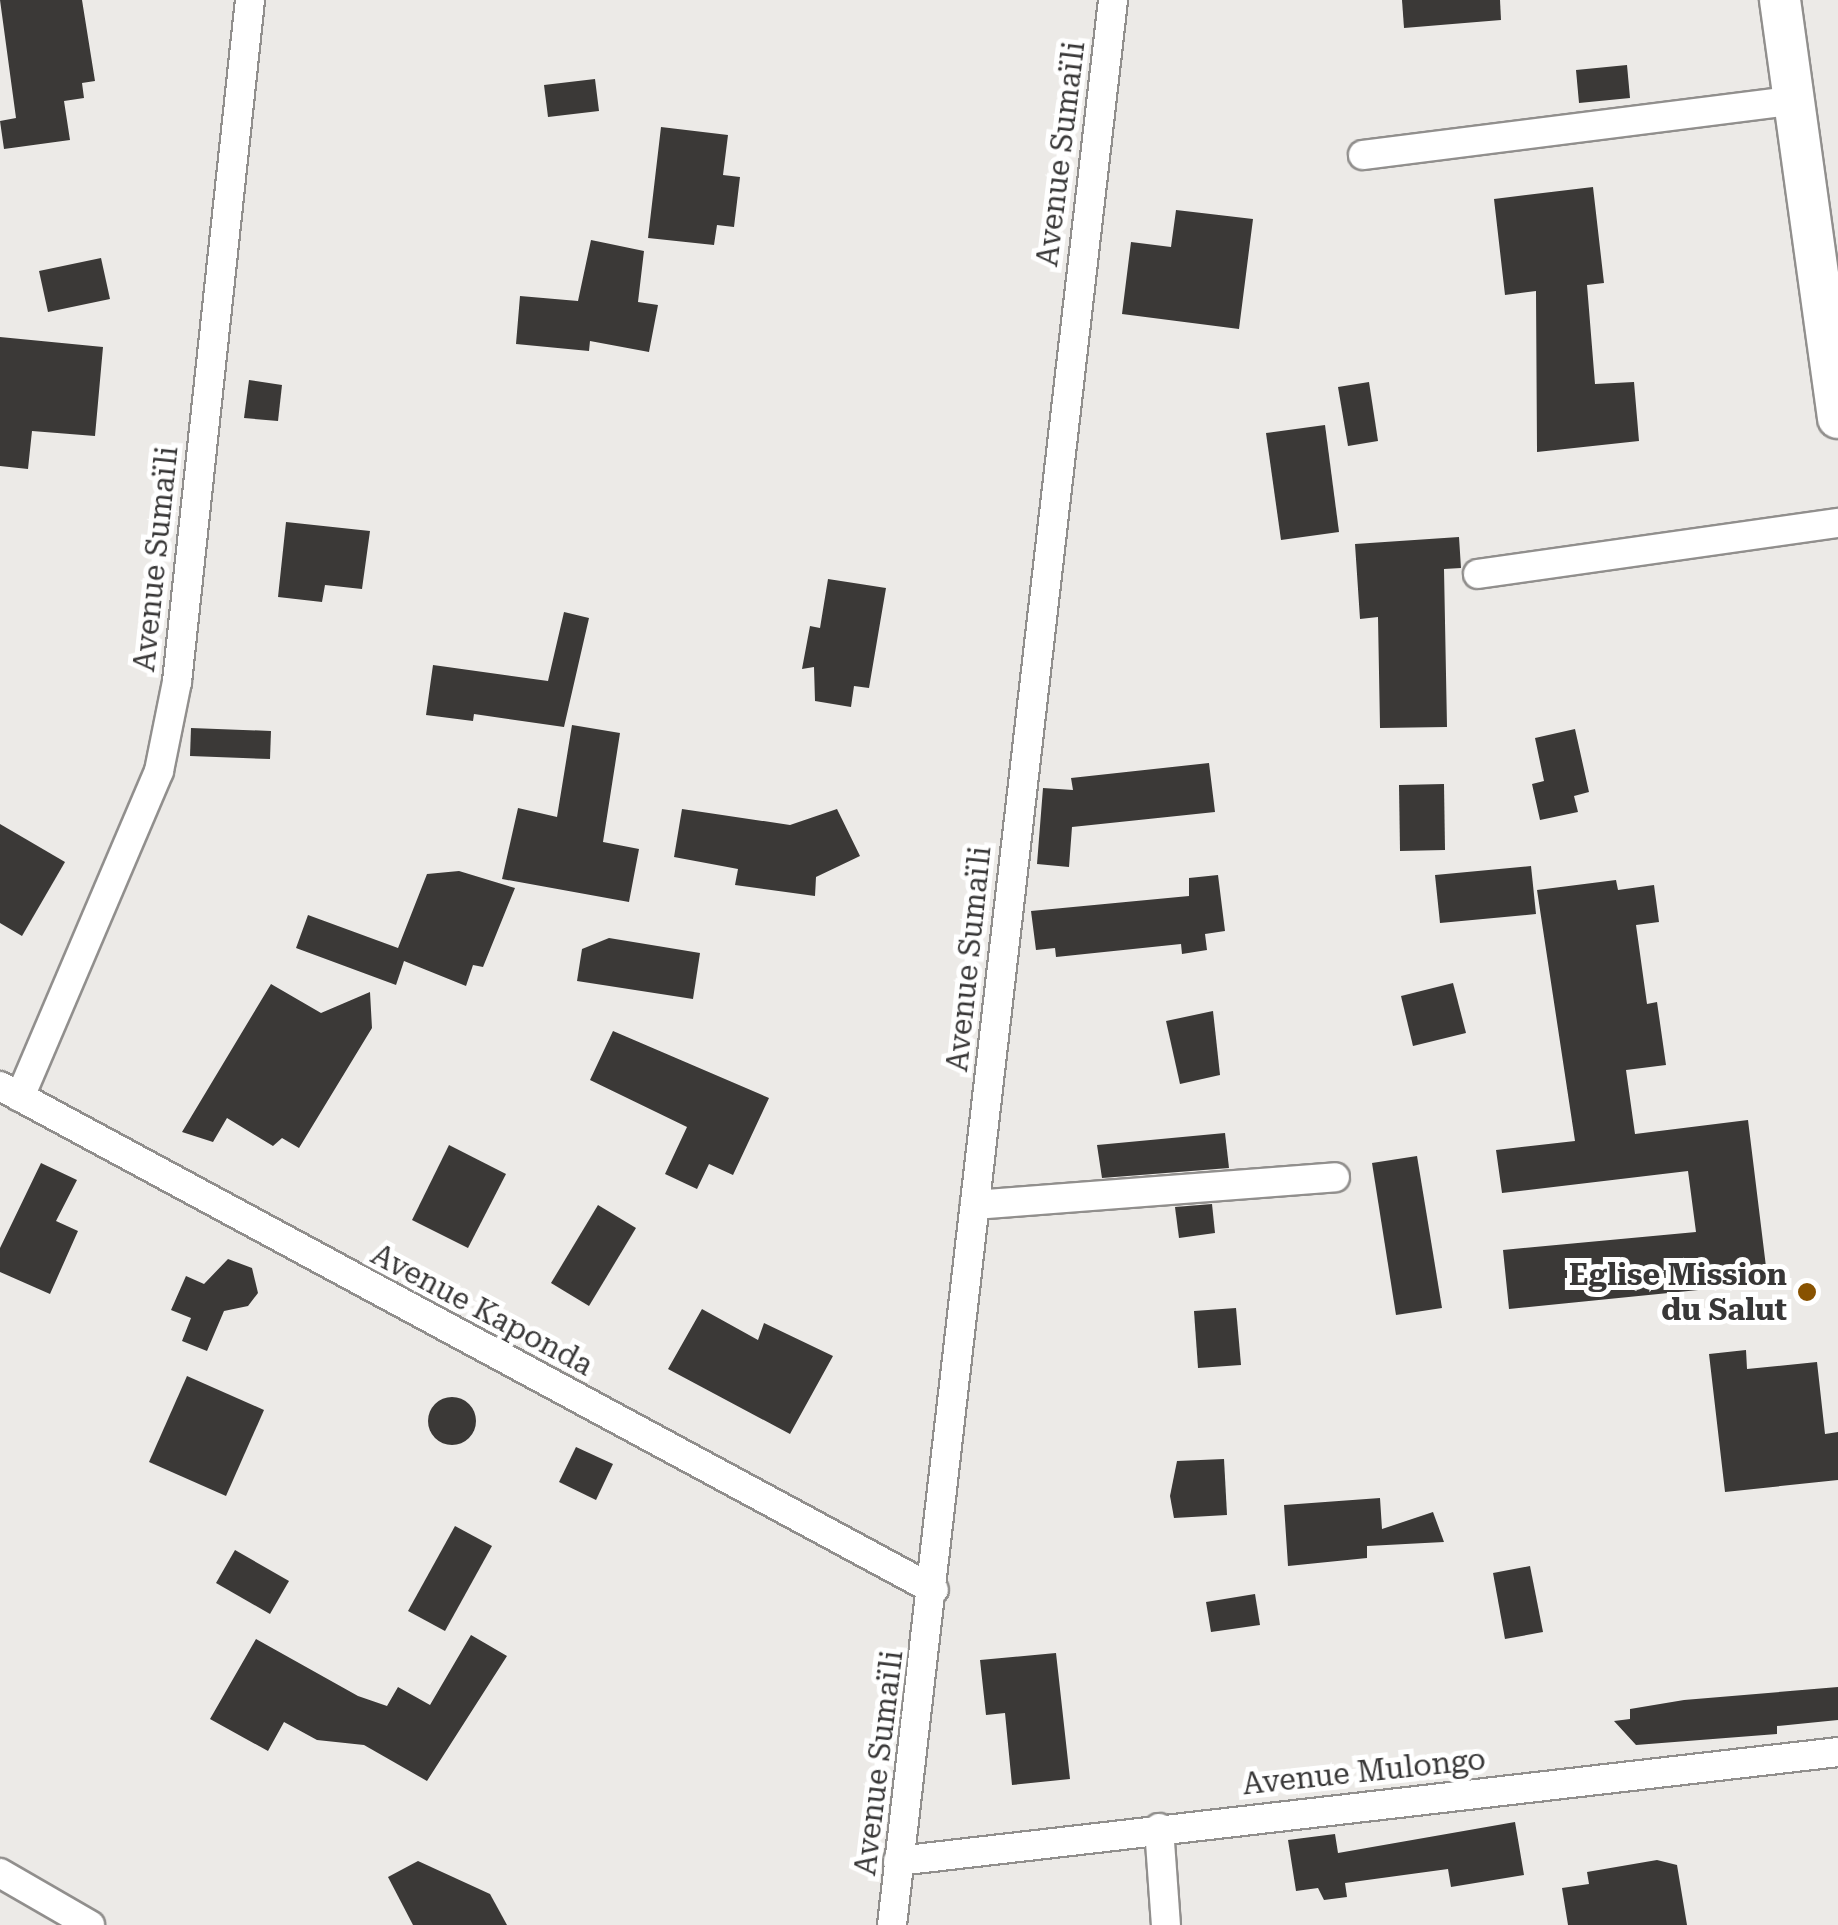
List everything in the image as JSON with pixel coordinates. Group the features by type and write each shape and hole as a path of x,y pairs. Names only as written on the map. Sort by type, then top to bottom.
{"main road":[{"path":"1780,0 1832,339 1838,418"}],"street":[{"name":"Avenue Sumaïli","path":"10,1091 159,771 177,682 250,0"},
{"name":"Avenue Sumaïli","path":"892,1925 934,1590 974,1205 1112,0"},
{"path":"1362,155 1794,101"},
{"path":"1478,574 1838,523"},
{"name":"Avenue Kaponda","path":"10,1091 934,1590"},
{"path":"974,1205 1335,1177"},
{"name":"Avenue Mulongo","path":"898,1860 1838,1752"},
{"path":"1159,1828 1166,1925"},
{"path":"0,1873 90,1925"}],"building":[{"path":"0,0 82,0 95,81 82,83 84,98 64,101 70,140 4,149 0,121 16,118"},
{"path":"1402,0 1500,0 1501,20 1404,28"},
{"path":"1627,65 1630,98 1579,103 1576,70"},
{"path":"595,79 599,111 548,117 544,85"},
{"path":"661,127 728,135 723,175 740,177 734,227 717,225 714,245 648,238"},
{"path":"1593,187 1604,283 1587,285 1595,384 1634,382 1639,441 1537,452 1536,291 1505,295 1494,199"},
{"path":"1176,210 1253,219 1239,329 1122,314 1131,242 1171,247"},
{"path":"591,240 644,251 638,302 658,305 649,352 590,341 589,351 516,344 520,296 578,301"},
{"path":"101,258 110,299 48,312 39,271"},
{"path":"0,337 103,347 95,436 32,431 28,469 0,466"},
{"path":"249,380 282,385 278,421 244,418"},
{"path":"1369,382 1378,441 1348,446 1338,387"},
{"path":"1325,425 1339,532 1281,540 1266,433"},
{"path":"286,522 370,531 362,589 325,585 322,602 278,597"},
{"path":"1459,537 1461,568 1444,569 1447,727 1380,728 1378,617 1360,619 1355,544"},
{"path":"828,579 886,588 869,688 854,686 851,707 815,701 814,667 802,669 810,626 820,628"},
{"path":"564,612 589,618 564,727 474,714 473,721 426,715 433,665 548,681"},
{"path":"572,725 620,733 603,842 639,849 629,902 502,879 518,808 557,817"},
{"path":"191,728 271,731 270,759 190,756"},
{"path":"1575,729 1589,792 1574,796 1578,812 1540,820 1532,784 1544,781 1535,738"},
{"path":"1209,763 1215,812 1072,827 1069,867 1037,864 1043,788 1073,790 1071,778"},
{"path":"1444,784 1445,850 1400,851 1399,785"},
{"path":"682,809 790,825 837,809 860,856 816,877 815,896 735,885 738,869 674,857"},
{"path":"0,824 65,862 22,936 0,923"},
{"path":"1531,866 1536,914 1440,923 1435,875"},
{"path":"459,871 515,888 483,967 473,965 466,986 404,961 396,985 296,948 308,915 398,948 427,874"},
{"path":"1218,875 1225,931 1205,934 1207,950 1182,954 1181,944 1056,957 1055,948 1036,950 1031,911 1189,896 1189,878"},
{"path":"1616,880 1618,890 1654,885 1659,922 1636,925 1647,1004 1657,1002 1666,1065 1626,1070 1635,1134 1748,1120 1768,1283 1509,1309 1503,1250 1696,1232 1688,1171 1502,1193 1496,1150 1575,1141 1537,890"},
{"path":"609,938 700,953 693,999 577,981 582,949"},
{"path":"1453,983 1466,1033 1413,1046 1401,996"},
{"path":"271,984 321,1013 370,992 372,1028 299,1148 282,1138 273,1146 227,1118 213,1142 182,1132"},
{"path":"1213,1011 1220,1075 1180,1084 1166,1021"},
{"path":"613,1031 769,1098 733,1175 709,1164 697,1189 665,1174 687,1127 590,1080"},
{"path":"1225,1133 1229,1168 1102,1178 1097,1145"},
{"path":"449,1145 506,1174 468,1248 412,1220"},
{"path":"1417,1156 1442,1308 1396,1315 1372,1163"},
{"path":"41,1163 77,1180 56,1221 78,1231 50,1294 0,1272 0,1248"},
{"path":"1212,1204 1215,1233 1179,1238 1175,1207"},
{"path":"598,1205 636,1228 589,1306 551,1283"},
{"path":"228,1259 252,1268 258,1293 248,1306 224,1311 207,1351 182,1341 191,1318 171,1310 186,1276 204,1284"},
{"path":"1236,1308 1241,1365 1198,1368 1194,1311"},
{"path":"702,1309 758,1340 764,1323 833,1356 790,1434 668,1369"},
{"path":"1746,1350 1747,1369 1817,1362 1825,1434 1838,1432 1838,1480 1725,1492 1709,1354"},
{"path":"187,1376 264,1410 226,1496 149,1462"},
{"path":"452,1397 469,1404 476,1421 469,1438 452,1445 435,1438 428,1421 435,1404"},
{"path":"576,1447 613,1464 596,1500 559,1482"},
{"path":"1224,1459 1227,1515 1174,1518 1170,1496 1177,1461"},
{"path":"1380,1498 1382,1529 1433,1512 1444,1542 1367,1546 1367,1558 1288,1566 1284,1505"},
{"path":"455,1526 492,1546 445,1631 408,1611"},
{"path":"235,1550 289,1581 270,1614 216,1583"},
{"path":"1530,1566 1543,1632 1505,1639 1493,1573"},
{"path":"1255,1594 1260,1625 1211,1632 1206,1602"},
{"path":"471,1635 507,1656 427,1781 364,1745 317,1740 284,1722 268,1751 210,1719 256,1639 358,1696 387,1706 398,1687 430,1705"},
{"path":"1056,1653 1070,1779 1012,1785 1005,1713 986,1715 980,1660"},
{"path":"1838,1687 1838,1720 1777,1726 1777,1734 1636,1745 1614,1721 1630,1719 1630,1709 1684,1700"},
{"path":"1515,1822 1524,1875 1451,1887 1448,1869 1345,1883 1347,1897 1324,1900 1318,1888 1296,1891 1288,1840 1335,1834 1338,1853"},
{"path":"1657,1860 1677,1865 1687,1925 1568,1925 1562,1888 1589,1884 1587,1872"},
{"path":"418,1861 490,1894 507,1925 413,1925 388,1877"}],"place":[{"name":"Eglise Mission du Salut","path":"1807,1292"}]}
